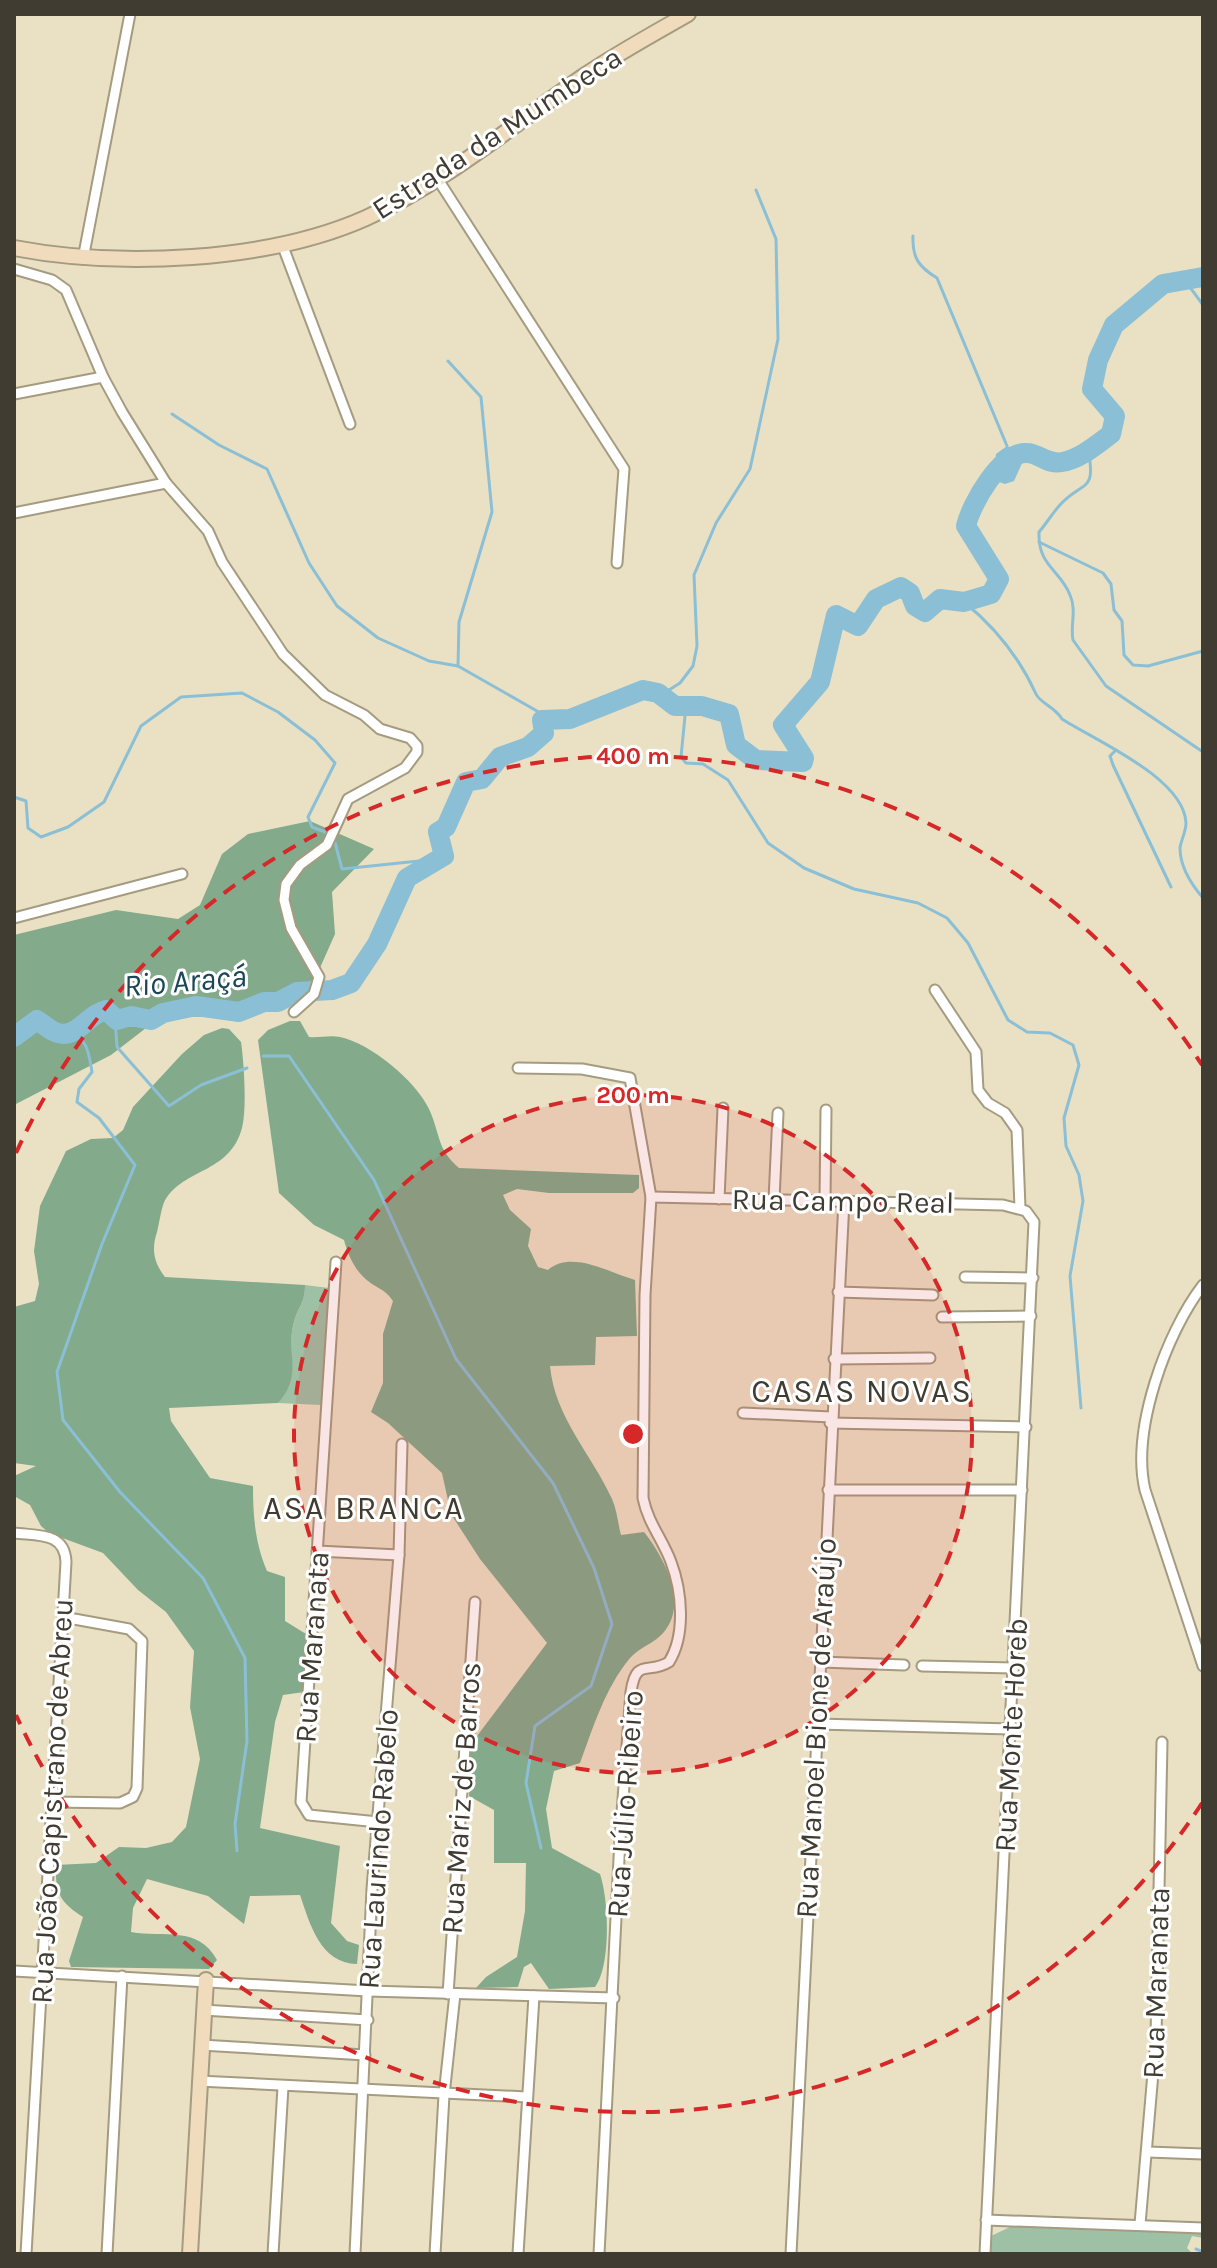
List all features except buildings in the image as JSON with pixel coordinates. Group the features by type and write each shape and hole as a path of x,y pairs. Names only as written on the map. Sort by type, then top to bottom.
{"main road":[{"name":"Estrada da Mumbeca","path":"14,248 83,259 139,259 282,244 328,233 368,217 437,178 586,75 688,14"},
{"path":"190,2254 206,1980"}],"street":[{"path":"83,259 130,14"},
{"path":"437,178 624,469 617,563"},
{"path":"282,244 350,424"},
{"path":"14,269 52,280 66,290 103,377 166,483 208,531 222,562 283,654 325,695 364,715 380,729 410,738 417,746 417,752 405,768 348,799 318,855 300,865 286,884 284,900 287,916 319,977 314,994 294,1012"},
{"path":"14,394 103,377"},
{"path":"14,513 166,483"},
{"path":"14,918 182,874"},
{"path":"935,990 976,1052 978,1090 988,1103 1005,1113 1017,1130 1020,1208"},
{"path":"518,1068 582,1069 630,1078 651,1197"},
{"path":"719,1199 723,1108"},
{"path":"825,1201 826,1110"},
{"path":"774,1200 778,1113"},
{"name":"Rua Campo Real","path":"651,1197 1020,1208"},
{"name":"Rua Júlio Ribeiro","path":"599,2254 621,1823 633,1678 640,1669 669,1662 679,1635 678,1591 671,1562 653,1530 643,1498 645,1295 651,1197"},
{"name":"Rua Manoel Bione de Araújo","path":"791,2254 830,1420 844,1201"},
{"name":"Rua Monte Horeb","path":"985,2254 1036,1229 1032,1216 1020,1208"},
{"name":"Rua Maranata","path":"336,1262 302,1808 315,1816 378,1822"},
{"path":"965,1277 1033,1278"},
{"path":"1203,1285 1184,1314 1163,1362 1146,1426 1140,1465 1145,1490 1203,1666"},
{"path":"838,1292 933,1295"},
{"path":"942,1317 1031,1316"},
{"path":"834,1359 930,1358"},
{"path":"743,1413 830,1420 1026,1427"},
{"name":"Rua Laurindo Rabelo","path":"355,2254 378,1822 399,1555 402,1444"},
{"path":"828,1490 1022,1490"},
{"name":"Rua João Capistrano de Abreu","path":"14,1533 61,1541 66,1562 26,2254"},
{"path":"317,1551 399,1555"},
{"name":"Rua Mariz de Barros","path":"435,2254 475,1602"},
{"path":"52,1802 120,1803 133,1797 137,1788 142,1641 129,1629 63,1617"},
{"path":"821,1662 904,1665"},
{"path":"922,1666 1014,1668"},
{"path":"817,1724 1011,1729"},
{"name":"Rua Maranata","path":"1140,2224 1156,2038 1162,1742"},
{"path":"14,1971 368,1991 614,1998"},
{"path":"107,2254 122,1976"},
{"path":"518,2254 534,1996"},
{"path":"203,2010 368,2020"},
{"path":"201,2045 365,2055"},
{"path":"198,2081 527,2097"},
{"path":"273,2254 283,2087"},
{"path":"1148,2152 1203,2154"},
{"path":"986,2220 1203,2228"}],"green space":[{"path":"310,821 374,849 332,892 335,934 315,979 245,1015 159,1018 111,1055 14,1105 14,935 116,910 178,919 200,905 222,854 248,834"},
{"path":"290,1021 300,1021 309,1037 336,1036 365,1047 403,1075 423,1098 443,1147 459,1168 639,1175 639,1188 633,1193 549,1193 517,1189 503,1195 510,1210 531,1229 528,1246 538,1267 548,1270 557,1264 579,1262 635,1280 637,1336 596,1337 595,1365 550,1366 553,1385 566,1419 604,1482 612,1499 621,1535 644,1532 665,1566 674,1594 671,1620 664,1632 634,1654 613,1682 580,1763 554,1771 546,1809 552,1848 600,1874 607,1932 604,1964 595,1987 549,1989 531,1963 524,1967 518,1987 476,1988 486,1977 517,1957 525,1911 526,1863 494,1863 494,1810 469,1796 471,1744 547,1643 480,1559 451,1514 442,1473 388,1423 371,1412 383,1383 383,1334 393,1301 359,1272 344,1240 314,1225 279,1193 258,1040 268,1030"},
{"path":"222,1028 229,1029 241,1042 245,1098 242,1128 236,1142 219,1162 186,1180 167,1197 155,1239 156,1261 165,1277 305,1285 305,1291 292,1333 290,1383 278,1403 169,1408 171,1421 210,1478 253,1486 256,1529 263,1561 267,1571 285,1577 285,1621 306,1634 304,1692 283,1695 275,1722 260,1828 340,1846 331,1923 347,1941 359,1945 357,1964 344,1962 325,1949 318,1940 300,1895 250,1896 244,1924 208,1896 147,1879 133,1908 131,1932 190,1937 209,1949 217,1960 209,1969 71,1967 69,1961 83,1917 60,1896 56,1865 96,1863 119,1847 146,1848 172,1842 186,1827 200,1759 190,1707 194,1651 166,1612 138,1590 103,1553 49,1533 41,1526 30,1505 14,1496 14,1476 36,1466 14,1463 14,1307 35,1301 39,1284 34,1251 40,1206 66,1151 91,1139 113,1138 123,1130 133,1107 182,1054 204,1035"},
{"path":"305,1285 329,1288 321,1405 278,1403 290,1383 292,1333"},
{"path":"1012,2226 1203,2233 1203,2238 1192,2236 1187,2248 1193,2254 990,2254 991,2236"}],"water":[{"path":"1007,446 1021,453 1024,459 1014,481 1005,484 999,482 994,473 996,454"}],"waterway":[{"path":"661,695 680,683 693,666 697,646 694,575 716,523 750,469 778,339 776,239 756,190"},
{"path":"913,236 915,256 921,266 937,278 1007,446"},
{"name":"Rio Araçá","path":"14,1037 37,1020 61,1034 74,1031 106,1010 117,1020 131,1016 151,1020 163,1013 196,1006 239,1012 264,1002 278,1002 297,992 332,990 351,983 377,944 407,878 444,856 438,832 446,827 466,782 482,779 500,757 528,747 544,733 542,720 570,719 643,690 658,693 675,706 702,706 729,714 736,745 756,760 803,762 804,758 783,725 820,682 836,615 858,626 876,599 901,587 910,593 915,606 925,612 940,599 964,602 991,594 999,579 966,526 989,480 1007,460 1017,455 1027,453 1052,462 1062,462 1081,455 1111,434 1115,416 1092,389 1098,360 1114,325 1163,284 1203,277"},
{"path":"1184,279 1203,305"},
{"path":"448,361 481,397 492,512 459,622 458,666"},
{"path":"172,414 219,445 267,469 309,563 337,606 378,638 429,661 458,666 537,711 545,720"},
{"path":"1088,450 1089,480 1059,506 1039,532 1042,553 1066,586 1072,601 1073,640 1106,686 1203,752"},
{"path":"1039,542 1103,573 1111,584 1114,610 1122,621 1124,655 1133,665 1148,666 1203,651"},
{"path":"964,602 1006,644 1041,700 1062,719 1136,762 1171,791 1186,823 1180,848 1184,868 1203,898"},
{"path":"14,797 26,801 28,828 41,837 68,827 104,802 141,726 181,697 242,693 278,712 315,740 335,763 308,817 312,827 333,835 342,869 438,859"},
{"path":"686,706 681,757 686,763 703,764 728,780 768,843 804,868 854,889 918,903 947,918 968,943 1008,1020 1027,1032 1050,1033 1073,1045 1079,1065 1064,1118 1066,1146 1079,1175 1083,1201 1070,1276 1081,1408"},
{"path":"1116,750 1110,756 1113,765 1171,887"},
{"path":"115,1019 117,1047 169,1106 201,1085 247,1068"},
{"path":"70,1033 84,1043 92,1072 79,1089 77,1102 99,1118 135,1165 102,1244 57,1372 63,1420 120,1492 203,1578 245,1658 247,1741 235,1824 237,1851"},
{"path":"263,1056 289,1056 374,1180 456,1359 553,1483 594,1568 612,1624 591,1686 535,1726 526,1783 541,1848"},
{"path":"1196,2249 1203,2252"}],"district":[{"name":"CASAS NOVAS","path":"862,1391"},
{"name":"ASA BRANCA","path":"364,1508"}]}
